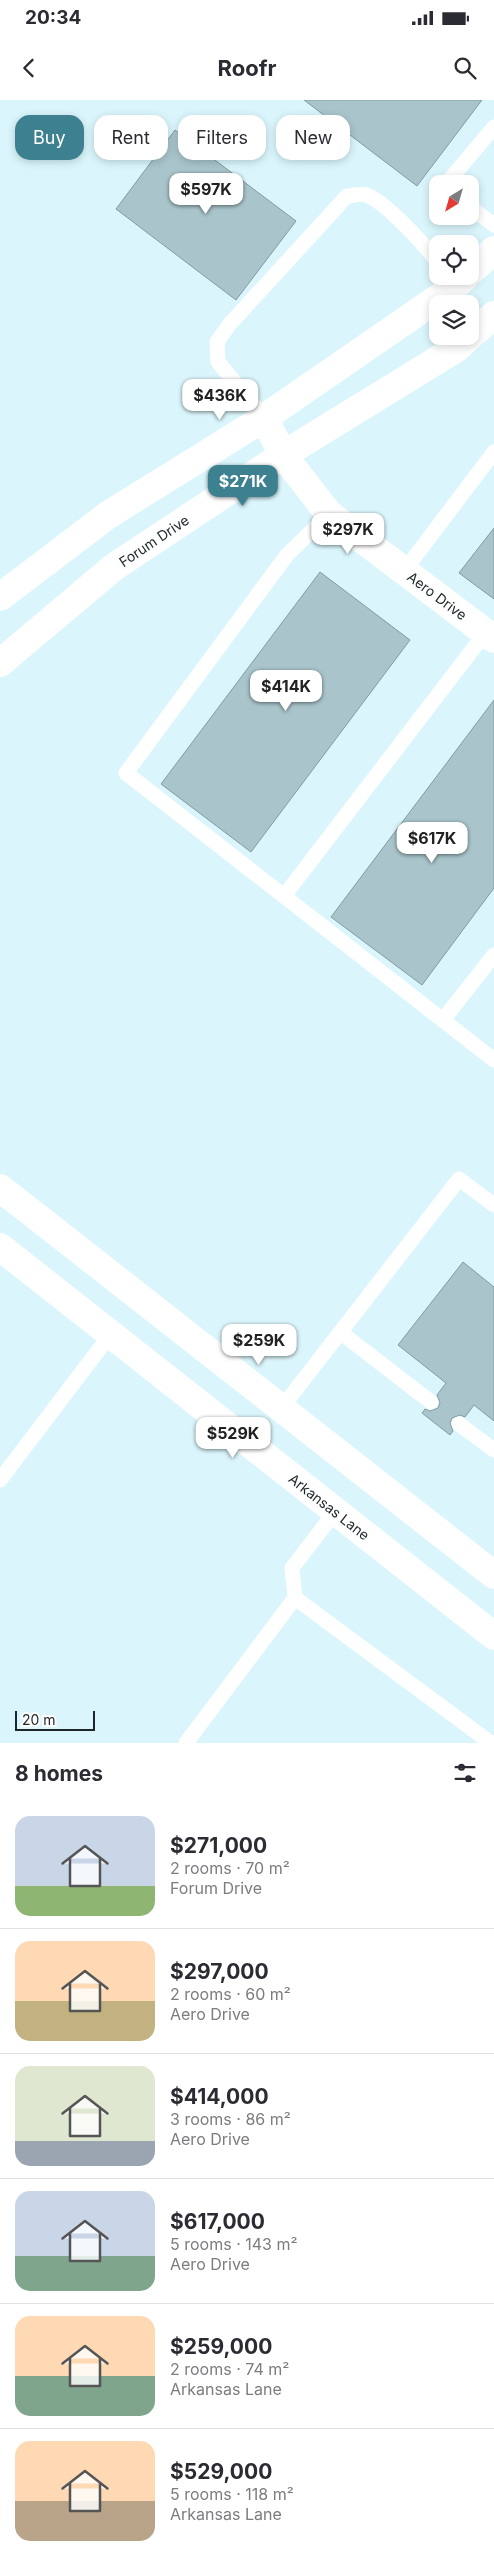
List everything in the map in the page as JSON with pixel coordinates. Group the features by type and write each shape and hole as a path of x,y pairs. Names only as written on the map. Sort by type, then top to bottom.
{"street":[{"path":"479,262 494,250"},
{"path":"0,597 108,515 264,418 449,285"},
{"name":"Forum Drive","path":"479,328 494,315"},
{"name":"Forum Drive","path":"0,663 114,567 283,455 460,345"},
{"name":"Aero Drive","path":"264,418 283,455 329,514 490,636"},
{"path":"0,1188 280,1410 494,1575"},
{"name":"Arkansas Lane","path":"0,1247 494,1636"}],"lane":[{"path":"454,175 494,127"},
{"path":"264,418 218,362 217,342 229,326 346,196 366,195 386,208 429,251"},
{"path":"479,214 494,225"},
{"path":"404,571 494,452"},
{"path":"329,514 287,556 126,773 494,1060"},
{"path":"284,896 490,636"},
{"path":"443,1020 494,955"},
{"path":"280,1410 459,1179 494,1205"},
{"path":"340,1332 431,1402"},
{"path":"0,1480 110,1335"},
{"path":"459,1424 494,1450"},
{"path":"186,1743 295,1598 292,1568 335,1512"},
{"path":"295,1598 491,1743"}],"building":[{"path":"304,100 482,100 417,186 350,135 350,115 324,115"},
{"path":"175,130 178,132 178,160 215,160 296,221 236,300 116,209 153,160 168,160 168,139"},
{"path":"494,528 494,599 459,573"},
{"path":"320,572 410,640 251,852 161,784"},
{"path":"494,700 494,888 422,985 331,917"},
{"path":"463,1262 494,1287 494,1421 474,1405 465,1417 460,1415 452,1418 450,1423 453,1431 450,1435 422,1413 425,1409 430,1411 438,1408 440,1403 437,1395 446,1383 398,1345"}]}
